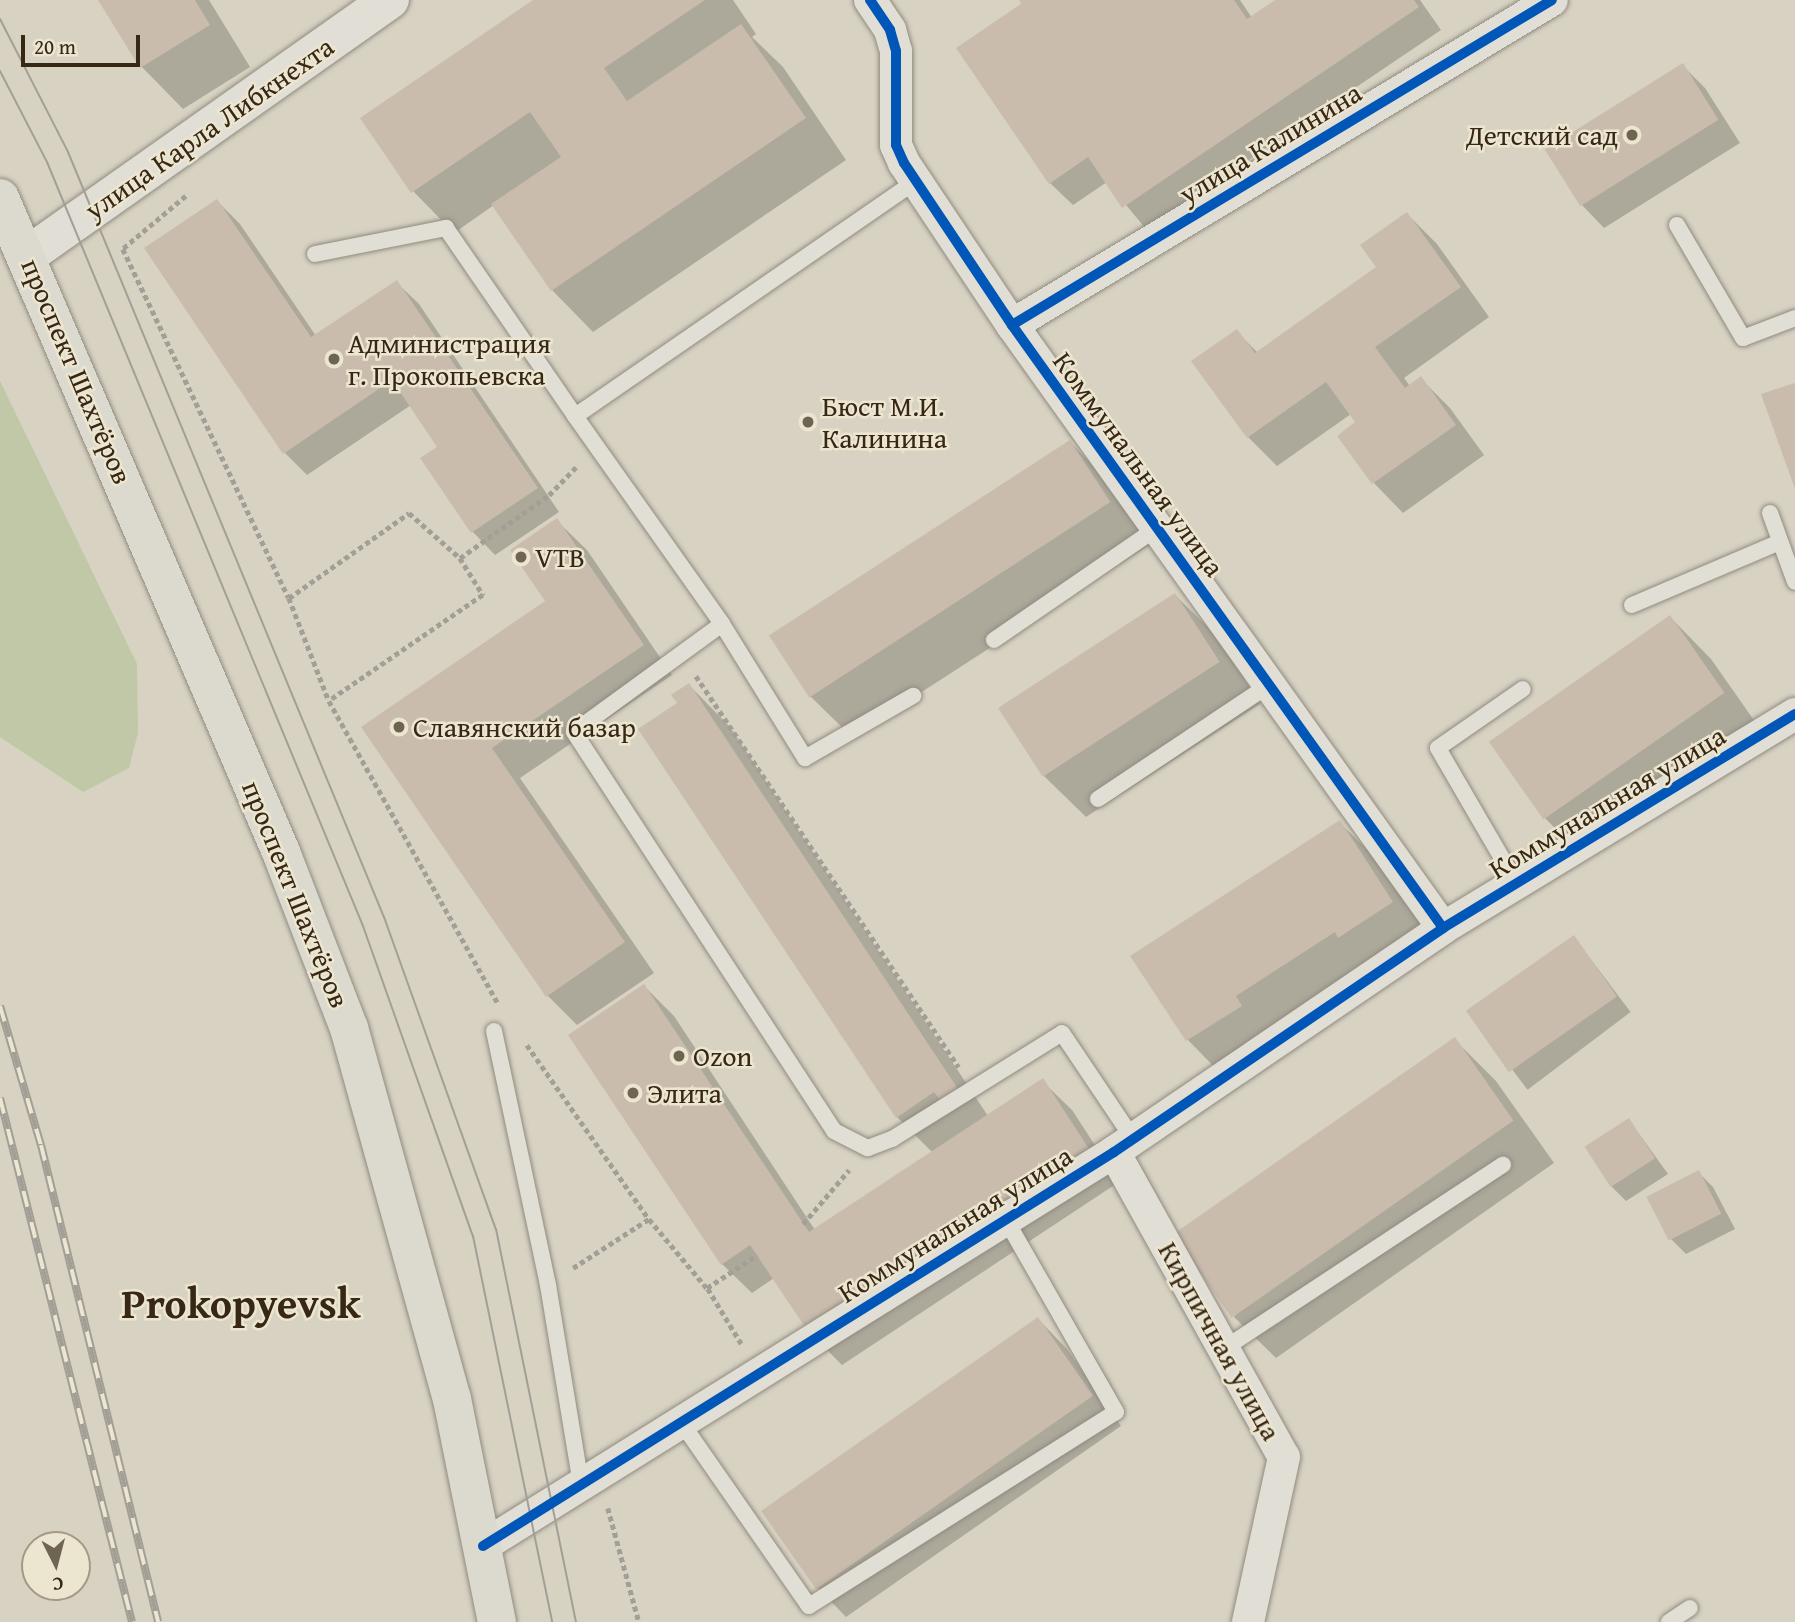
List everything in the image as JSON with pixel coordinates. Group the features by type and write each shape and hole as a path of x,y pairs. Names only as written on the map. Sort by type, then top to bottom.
{"main road":[{"name":"проспект Шахтёров","path":"0,198 28,255 281,852 349,1028 452,1399 497,1622"}],"street":[{"name":"улица Карла Либкнехта","path":"28,255 390,0"},
{"name":"Коммунальная улица","path":"870,0 890,30 896,51 896,145 916,181 1012,325 1443,928"},
{"name":"улица Калинина","path":"1012,325 1552,0"},
{"name":"Коммунальная улица","path":"483,1546 1123,1145 1443,928 1795,714"},
{"name":"Кирпичная улица","path":"1123,1145 1284,1457 1248,1622"}],"lane":[{"path":"575,416 916,181"},
{"path":"1677,225 1743,338 1795,318"},
{"path":"315,254 446,228 575,416 594,449 722,624 805,758 913,696"},
{"path":"1770,513 1795,582"},
{"path":"994,640 1157,528"},
{"path":"1632,605 1780,542"},
{"path":"722,624 574,732 834,1131 868,1148 892,1139 1062,1032 1123,1145"},
{"path":"1098,799 1269,685"},
{"path":"1517,884 1438,748 1523,689"},
{"path":"494,1031 548,1285 581,1485"},
{"path":"1226,1348 1503,1165"},
{"path":"681,1422 809,1606 1116,1412 1006,1220"},
{"path":"1669,1622 1690,1608"}],"path":[{"path":"171,156 190,192 123,249 289,598 329,701 502,1008"},
{"path":"460,558 549,495 594,449"},
{"path":"289,598 409,513 460,558 483,595 329,701"},
{"path":"681,654 974,1088"},
{"path":"525,1041 649,1219 707,1288 758,1374"},
{"path":"803,1224 868,1148"},
{"path":"548,1285 649,1219"},
{"path":"707,1288 757,1255"},
{"path":"607,1503 639,1622"}],"green space":[{"path":"0,381 137,664 138,733 129,768 83,792 0,737"}],"building":[{"path":"98,0 195,0 210,25 140,68"},
{"path":"533,0 705,0 604,68 627,101 741,24 806,118 551,291 491,204 561,157 530,112 411,193 360,118"},
{"path":"1019,0 1234,0 1247,19 1275,0 1414,0 1419,7 1122,208 1088,157 1049,184 956,48 1021,4"},
{"name":"Детский сад","path":"1683,63 1719,120 1580,206 1545,149"},
{"name":"Администрация г. Прокопьевска","path":"217,199 311,337 397,280 538,488 471,533 420,458 437,447 392,380 283,454 144,248"},
{"path":"1407,212 1461,287 1375,347 1405,388 1421,376 1456,425 1372,484 1337,436 1355,422 1326,382 1247,438 1191,361 1237,329 1255,353 1376,267 1360,245"},
{"path":"1795,383 1795,489 1761,394"},
{"path":"1070,440 1110,502 809,698 769,636"},
{"path":"557,518 644,645 492,748 625,942 546,997 361,727 545,601 510,550"},
{"path":"1175,593 1220,662 1043,777 998,708"},
{"path":"1670,615 1724,693 1543,820 1489,742"},
{"path":"689,683 958,1089 940,1100 934,1092 896,1118 638,729 677,703 671,695"},
{"path":"1340,820 1393,902 1338,938 1335,932 1236,996 1242,1006 1186,1041 1130,956"},
{"path":"1574,935 1617,996 1509,1072 1466,1011"},
{"path":"644,984 809,1232 1043,1078 1091,1152 811,1336 750,1245 721,1265 568,1035"},
{"path":"1455,1037 1514,1121 1232,1318 1173,1234"},
{"path":"1629,1118 1655,1158 1611,1187 1585,1147"},
{"path":"1699,1170 1721,1214 1669,1240 1646,1197"},
{"path":"1038,1317 1093,1396 816,1590 761,1511"}],"tram line":[{"path":"0,19 68,152 384,917 496,1229 576,1622"},
{"path":"0,71 47,162 363,926 473,1236 552,1622"}],"railway":[{"path":"0,1006 41,1145 158,1622"},
{"path":"0,1098 132,1622"}],"cycle path":[{"path":"870,0 890,30 896,51 896,145 904,163 1012,325 1443,928"},
{"path":"1012,325 1552,0"},
{"path":"483,1546 1114,1152 1443,928 1795,714"}],"place":[{"name":"Детский сад","path":"1632,135"},
{"name":"Администрация г. Прокопьевска","path":"334,359"},
{"name":"Бюст М.И. Калинина","path":"808,422"},
{"name":"VTB","path":"521,557"},
{"name":"Славянский базар","path":"399,727"},
{"name":"Ozon","path":"679,1056"},
{"name":"Элита","path":"633,1093"}],"district":[{"name":"Prokopyevsk","path":"241,1303"}]}
